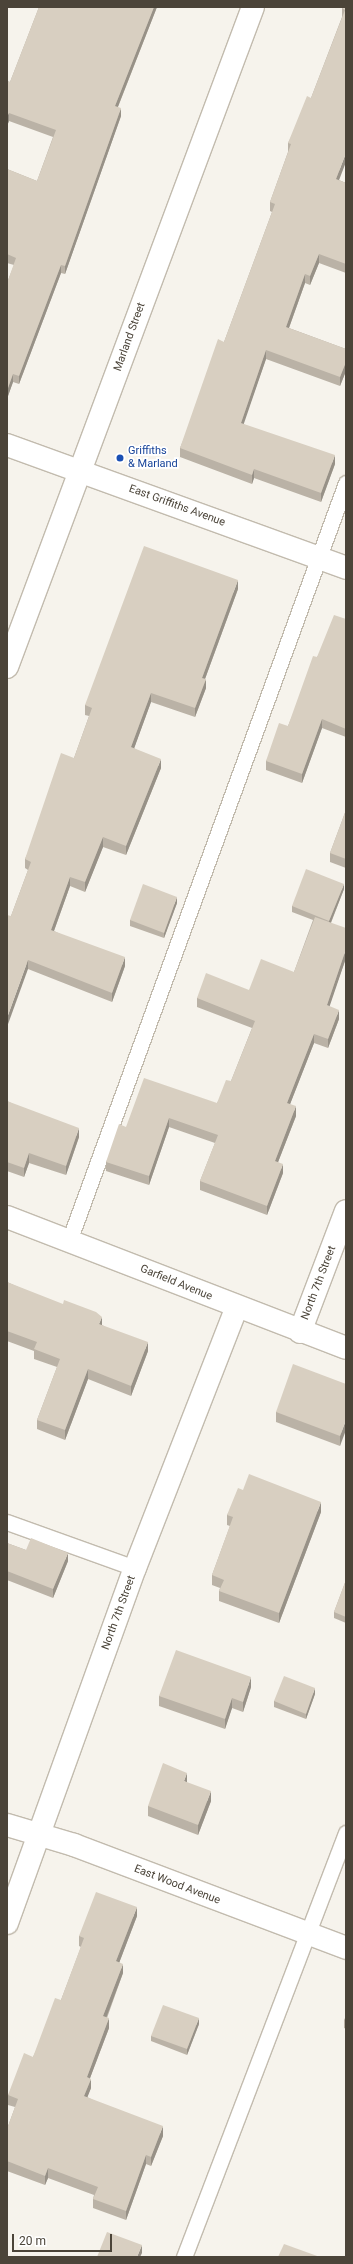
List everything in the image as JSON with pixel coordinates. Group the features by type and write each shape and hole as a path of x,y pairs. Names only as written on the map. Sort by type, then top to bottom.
{"street":[{"name":"Marland Street","path":"7,668 253,7"},
{"name":"East Griffiths Avenue","path":"7,445 346,568"},
{"name":"North 7th Street","path":"300,1332 346,1211"},
{"name":"Garfield Avenue","path":"7,1217 300,1332 346,1348"},
{"name":"North 7th Street","path":"7,1923 135,1568 237,1307"},
{"name":"East Wood Avenue","path":"7,1825 38,1836 74,1845 346,1948"}],"lane":[{"path":"69,1241 346,483"},
{"path":"7,1522 135,1568"},
{"path":"184,2257 346,1833"}],"building":[{"path":"39,7 154,7 115,106 121,108 65,266 61,265 19,376 13,374 7,388 7,283 16,258 7,254 7,169 37,181 56,130 9,113 7,117 7,81 10,82"},
{"path":"342,7 346,7 346,153 336,179 346,183 346,264 319,254 310,276 305,274 286,327 346,349 346,362 340,377 266,350 241,423 335,455 321,493 254,469 252,475 180,448 218,339 224,342 275,204 270,202 291,144 288,143 307,96 311,98 345,10"},
{"path":"144,546 238,580 202,678 206,679 195,708 151,693 131,747 161,759 126,846 103,837 85,882 70,877 51,930 125,957 112,993 28,960 7,1018 7,915 11,916 31,862 25,859 61,753 74,758 92,708 85,705"},
{"path":"334,615 346,619 346,729 322,719 302,774 266,761 279,723 288,726 313,656 317,657"},
{"path":"346,810 346,859 330,853"},
{"path":"306,869 344,884 329,921 292,906"},
{"path":"143,884 177,897 164,933 130,920"},
{"path":"315,917 346,928 346,949 327,1005 339,1010 328,1039 314,1034 287,1103 296,1106 275,1161 283,1164 267,1206 200,1181 218,1135 169,1118 149,1176 106,1162 119,1124 126,1127 144,1078 217,1103 226,1080 231,1081 255,1021 197,998 206,973 249,990 261,959 294,972"},
{"path":"7,1101 79,1128 66,1166 29,1153 24,1168 7,1162"},
{"path":"7,1282 63,1304 64,1300 96,1312 102,1317 99,1324 148,1342 131,1386 88,1369 65,1430 37,1420 60,1359 34,1349 37,1342 7,1331"},
{"path":"293,1364 346,1384 346,1420 340,1436 276,1412"},
{"path":"249,1474 321,1502 279,1613 219,1591 224,1580 212,1575 233,1517 227,1515 238,1488 243,1490"},
{"path":"31,1538 68,1553 53,1589 7,1571 7,1543 26,1550"},
{"path":"346,1580 346,1617 334,1612"},
{"path":"176,1650 251,1677 243,1702 232,1698 225,1719 159,1696"},
{"path":"284,1676 315,1688 306,1714 274,1701"},
{"path":"163,1763 187,1773 184,1781 211,1791 198,1825 148,1806"},
{"path":"96,1892 137,1907 116,1961 123,1964 103,2016 109,2018 87,2077 91,2079 84,2096 163,2126 151,2157 146,2155 126,2211 93,2199 98,2187 48,2168 45,2176 7,2161 7,2129 18,2099 8,2095 24,2053 33,2057 55,1998 61,2000 84,1938 79,1936"},
{"path":"163,2005 199,2018 187,2049 151,2036"},
{"path":"107,2232 142,2245 137,2257 97,2257"},
{"path":"284,2244 320,2257 278,2257"}],"place":[{"name":"Griffiths & Marland","path":"120,458"}]}
